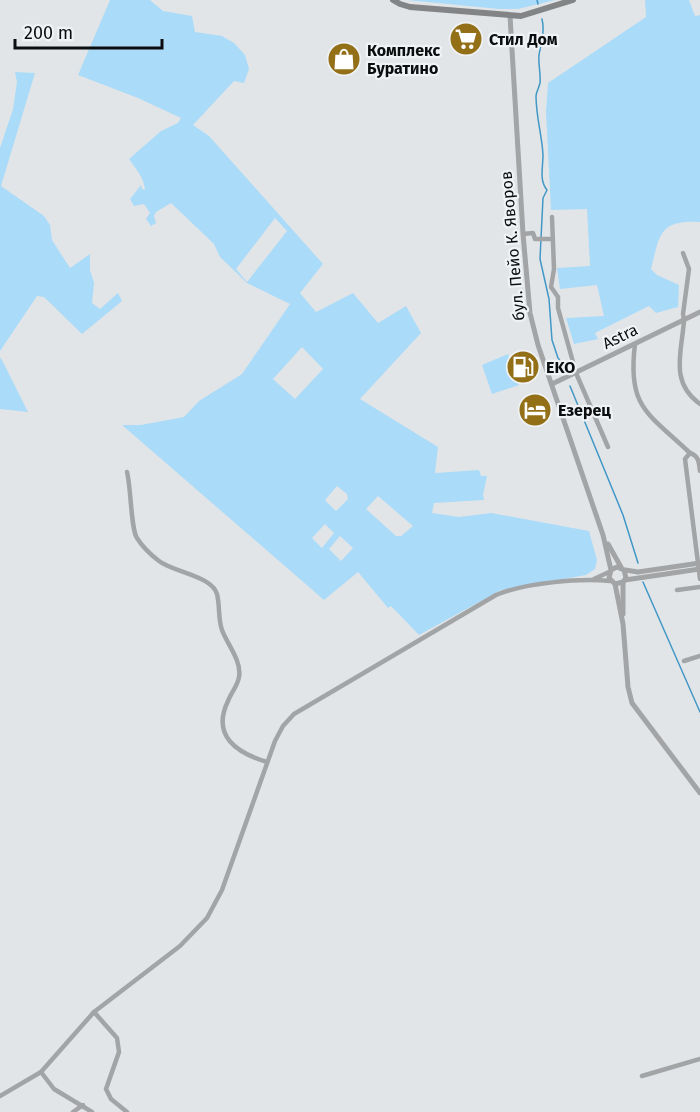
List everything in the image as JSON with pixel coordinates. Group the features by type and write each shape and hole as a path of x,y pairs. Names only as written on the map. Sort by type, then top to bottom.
{"main road":[{"path":"393,0 411,7 510,16 529,14 573,0"}],"street":[{"name":"бул. Пейо К. Яворов","path":"510,16 530,313 537,341 603,535 610,571"},
{"path":"552,218 550,239 554,269 551,287 558,297 558,308 576,373 608,447"},
{"path":"523,234 533,233 535,239 550,239"},
{"path":"683,253 689,275 683,313 680,381 690,396 700,404"},
{"name":"Astra","path":"552,384 700,312"},
{"path":"635,344 633,380 643,408 690,453 695,454 700,471"},
{"path":"690,453 685,459 700,579"},
{"path":"127,472 130,485 132,529 136,537 160,562 209,583 216,591 221,628 239,665 240,677 227,702 222,718 224,733 239,750 267,762"},
{"name":"бул. Пейо К. Яворов","path":"603,535 623,569"},
{"path":"594,579 617,567 638,572 699,566"},
{"path":"0,1096 41,1072 94,1012 180,946 207,918 222,890 267,762 283,726 294,714 496,595 517,588 594,579 624,581 699,566"},
{"path":"622,624 626,575 623,569"},
{"path":"610,571 622,624 628,687 632,703 700,793"},
{"path":"677,591 700,587"},
{"path":"684,661 700,656"},
{"path":"94,1012 117,1038 120,1052 106,1089 111,1100 127,1112"},
{"path":"642,1076 700,1059"},
{"path":"41,1072 54,1089 92,1112"},
{"path":"73,1112 82,1105"}],"shaded area":[{"path":"110,0 150,0 163,11 192,16 195,32 222,36 234,43 245,55 249,69 244,83 234,81 193,125 209,136 323,264 300,293 316,312 353,293 378,323 406,306 421,333 360,399 438,447 435,473 479,470 481,476 487,476 484,500 434,503 432,513 459,517 491,513 589,531 597,560 595,569 586,575 501,590 419,635 391,606 388,608 358,572 324,600 122,425 141,425 184,417 199,401 242,374 290,304 247,283 220,257 214,244 171,203 156,212 154,216 156,223 151,226 146,219 150,213 144,204 134,206 130,199 141,185 145,190 141,178 129,159 161,131 178,123 181,118 138,98 78,75","holes":["275,218 287,231 247,282 236,269","302,347 323,369 295,399 273,379","337,486 347,494 348,499 336,511 325,500","378,496 413,526 401,536 396,536 366,509","325,524 334,533 322,548 312,538","340,536 353,548 341,561 329,549"]},
{"path":"407,0 555,0 518,9 499,9"},
{"path":"645,0 689,0 695,16 700,15 700,222 686,222 669,227 660,238 654,257 651,269 657,275 679,285 678,307 656,313 649,306 595,333 598,339 574,344 566,318 604,316 597,285 560,289 557,268 590,266 587,209 551,210 546,112 548,83 646,17"},
{"path":"15,72 35,73 1,186 44,216 50,225 52,240 70,268 90,254 90,270 94,283 92,303 100,309 118,293 122,301 82,334 44,297 37,296 0,351 0,148 13,109 17,82"},
{"path":"508,354 519,385 492,394 482,365"},
{"path":"0,357 3,362 28,412 0,409"}],"waterway":[{"path":"537,0 538,4"},
{"path":"542,19 540,83 536,96 543,155 542,178 547,190 543,198 540,259 549,299 552,340 561,362"},
{"path":"570,386 623,515 638,563"},
{"path":"643,582 700,712"}],"place":[{"name":"Стил Дом","path":"466,39"},
{"name":"Комплекс Буратино","path":"344,59"},
{"name":"EKO","path":"523,367"},
{"name":"Езерец","path":"535,410"}]}
